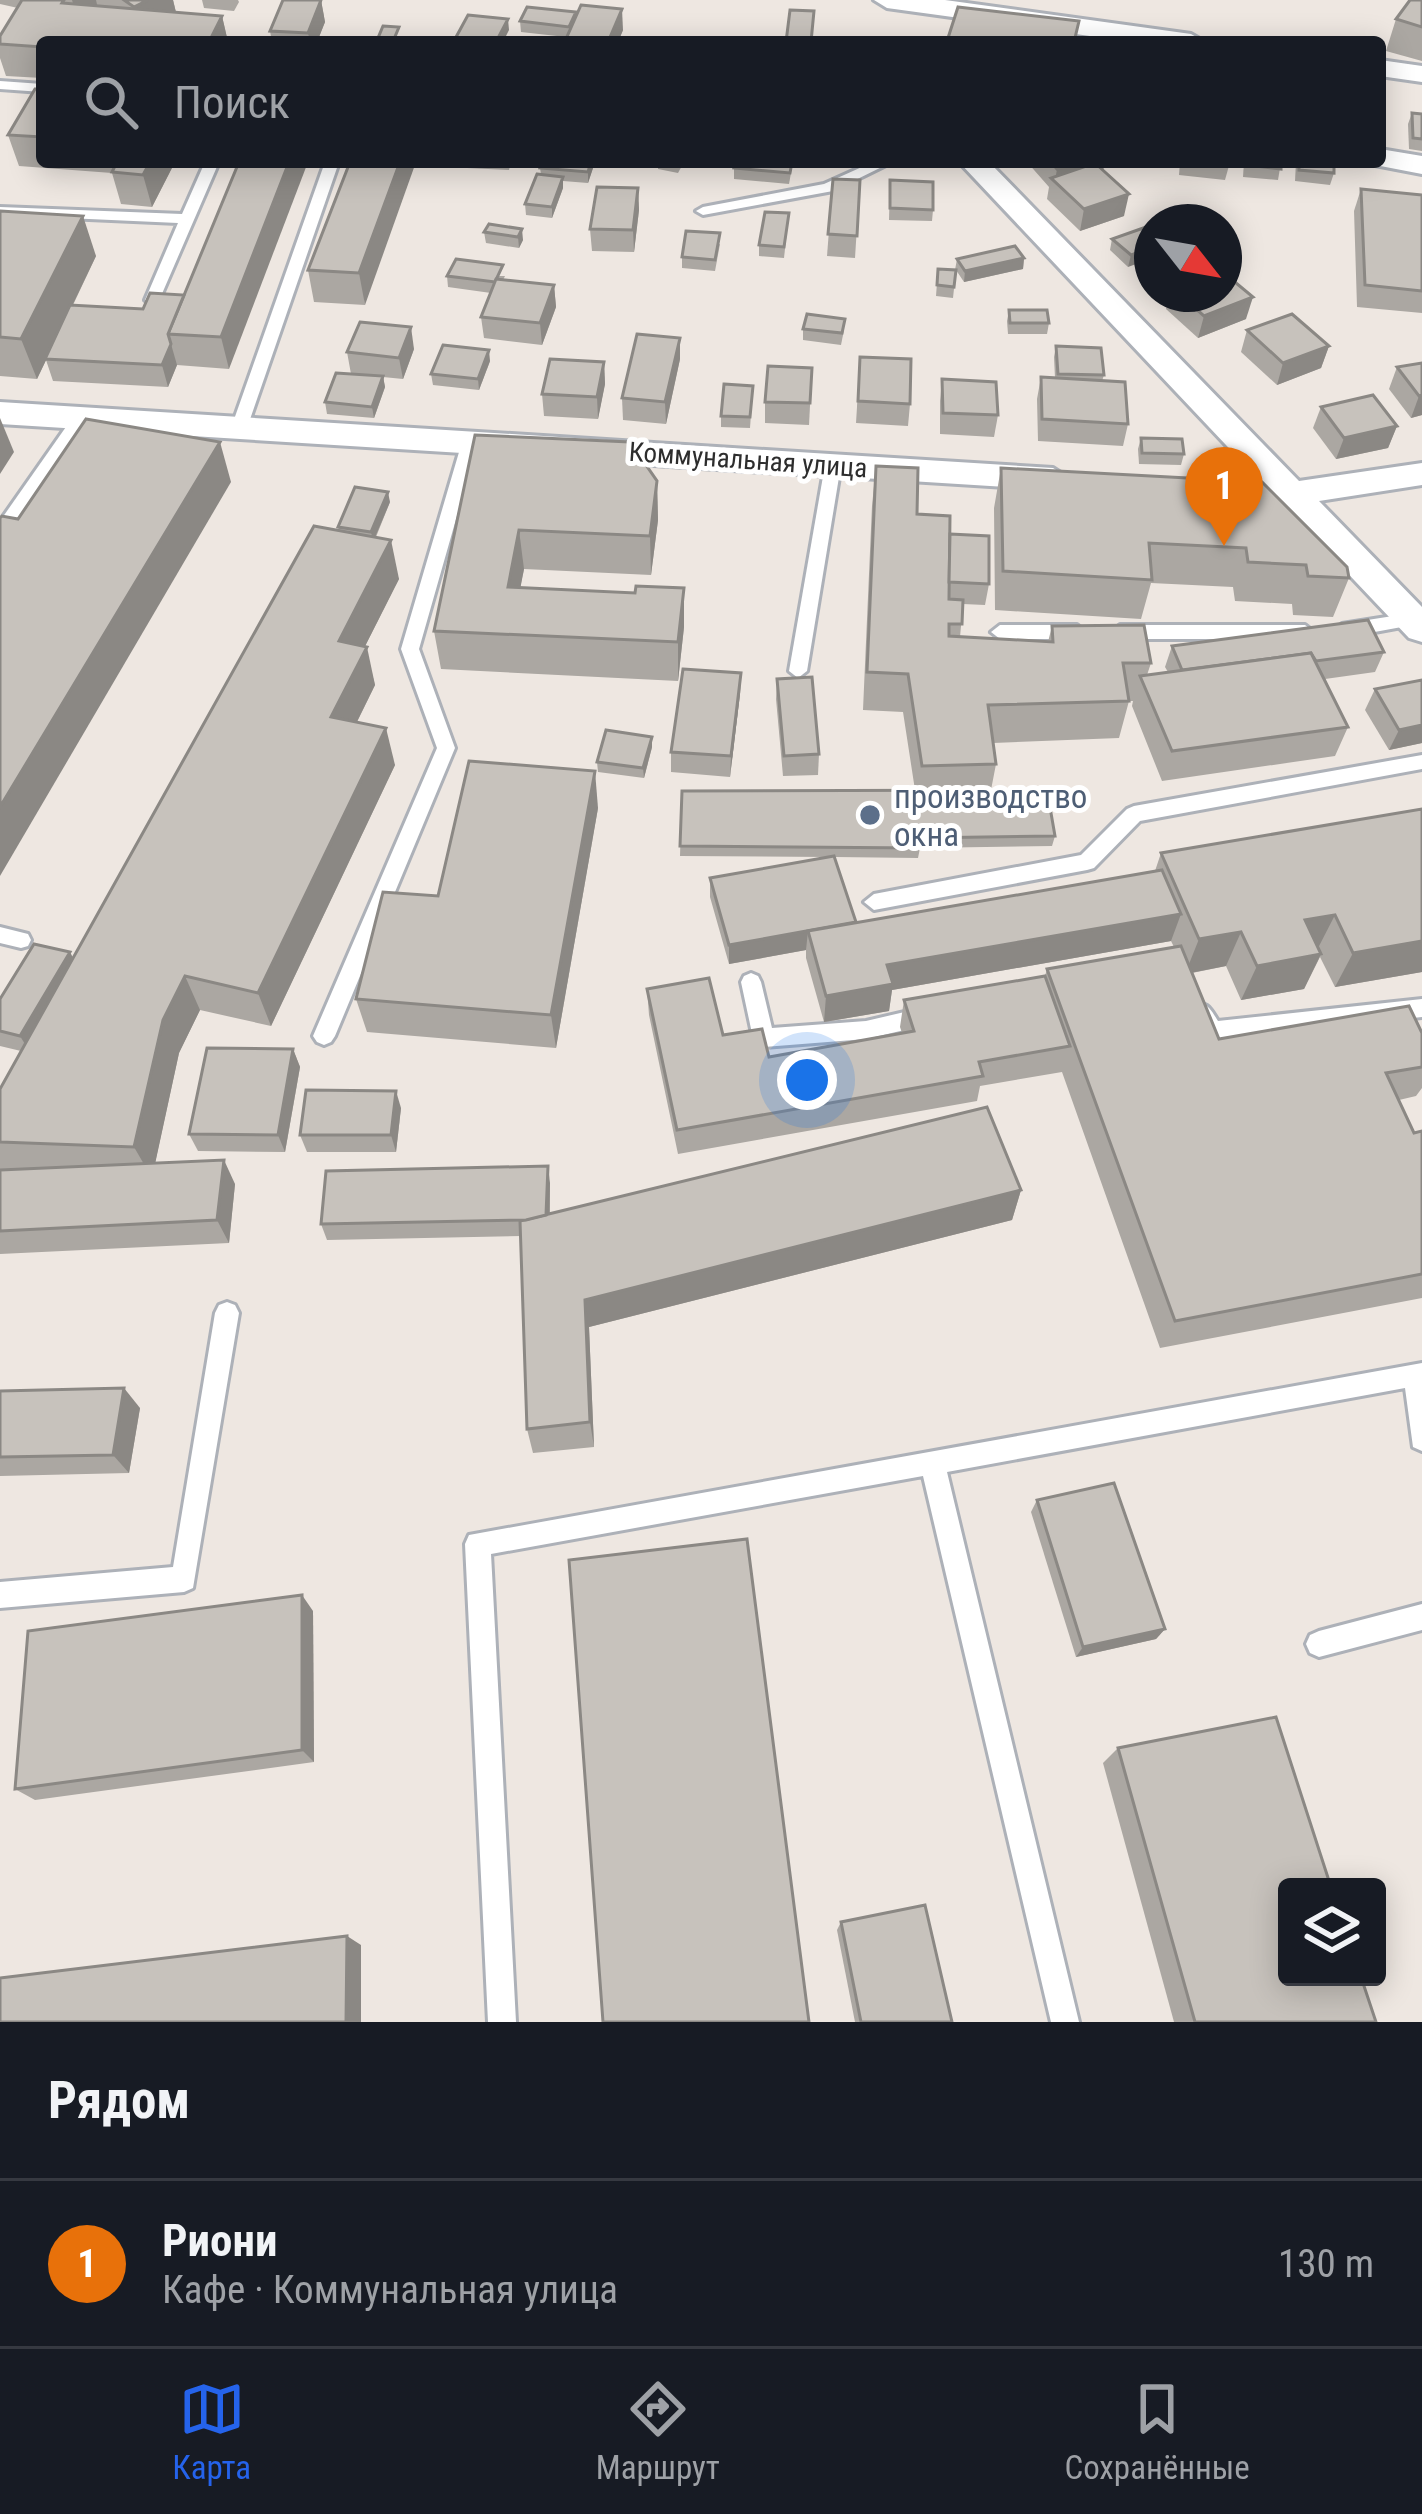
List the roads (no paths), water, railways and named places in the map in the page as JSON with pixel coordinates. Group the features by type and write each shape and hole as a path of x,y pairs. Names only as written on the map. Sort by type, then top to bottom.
{"street":[{"path":"887,0 1148,36"},
{"path":"1386,69 1422,74"},
{"path":"1386,159 1422,165"},
{"path":"979,168 1417,624"},
{"name":"Коммунальная улица","path":"0,413 1096,482"},
{"path":"1192,488 1288,494 1422,474"}],"lane":[{"path":"0,86 36,88"},
{"path":"153,300 209,168"},
{"path":"239,428 330,168"},
{"path":"704,211 828,188 872,168"},
{"path":"0,211 188,219"},
{"path":"0,535 81,418"},
{"path":"324,1036 446,748 410,649 470,442"},
{"path":"798,671 833,465"},
{"path":"1000,632 1344,632 1417,624"},
{"path":"874,902 1087,862 1134,814 1422,762"},
{"path":"752,982 764,1038 866,1030 958,1008"},
{"path":"1190,995 1213,1030 1411,1016"},
{"path":"0,1594 184,1580 227,1312"},
{"path":"502,2022 478,1544 1419,1374 1422,1439"},
{"path":"932,1461 1065,2022"},
{"path":"1319,1644 1422,1617"}],"place":[{"name":"Риони","path":"1224,546"},
{"name":"производство окна","path":"870,815"}]}
